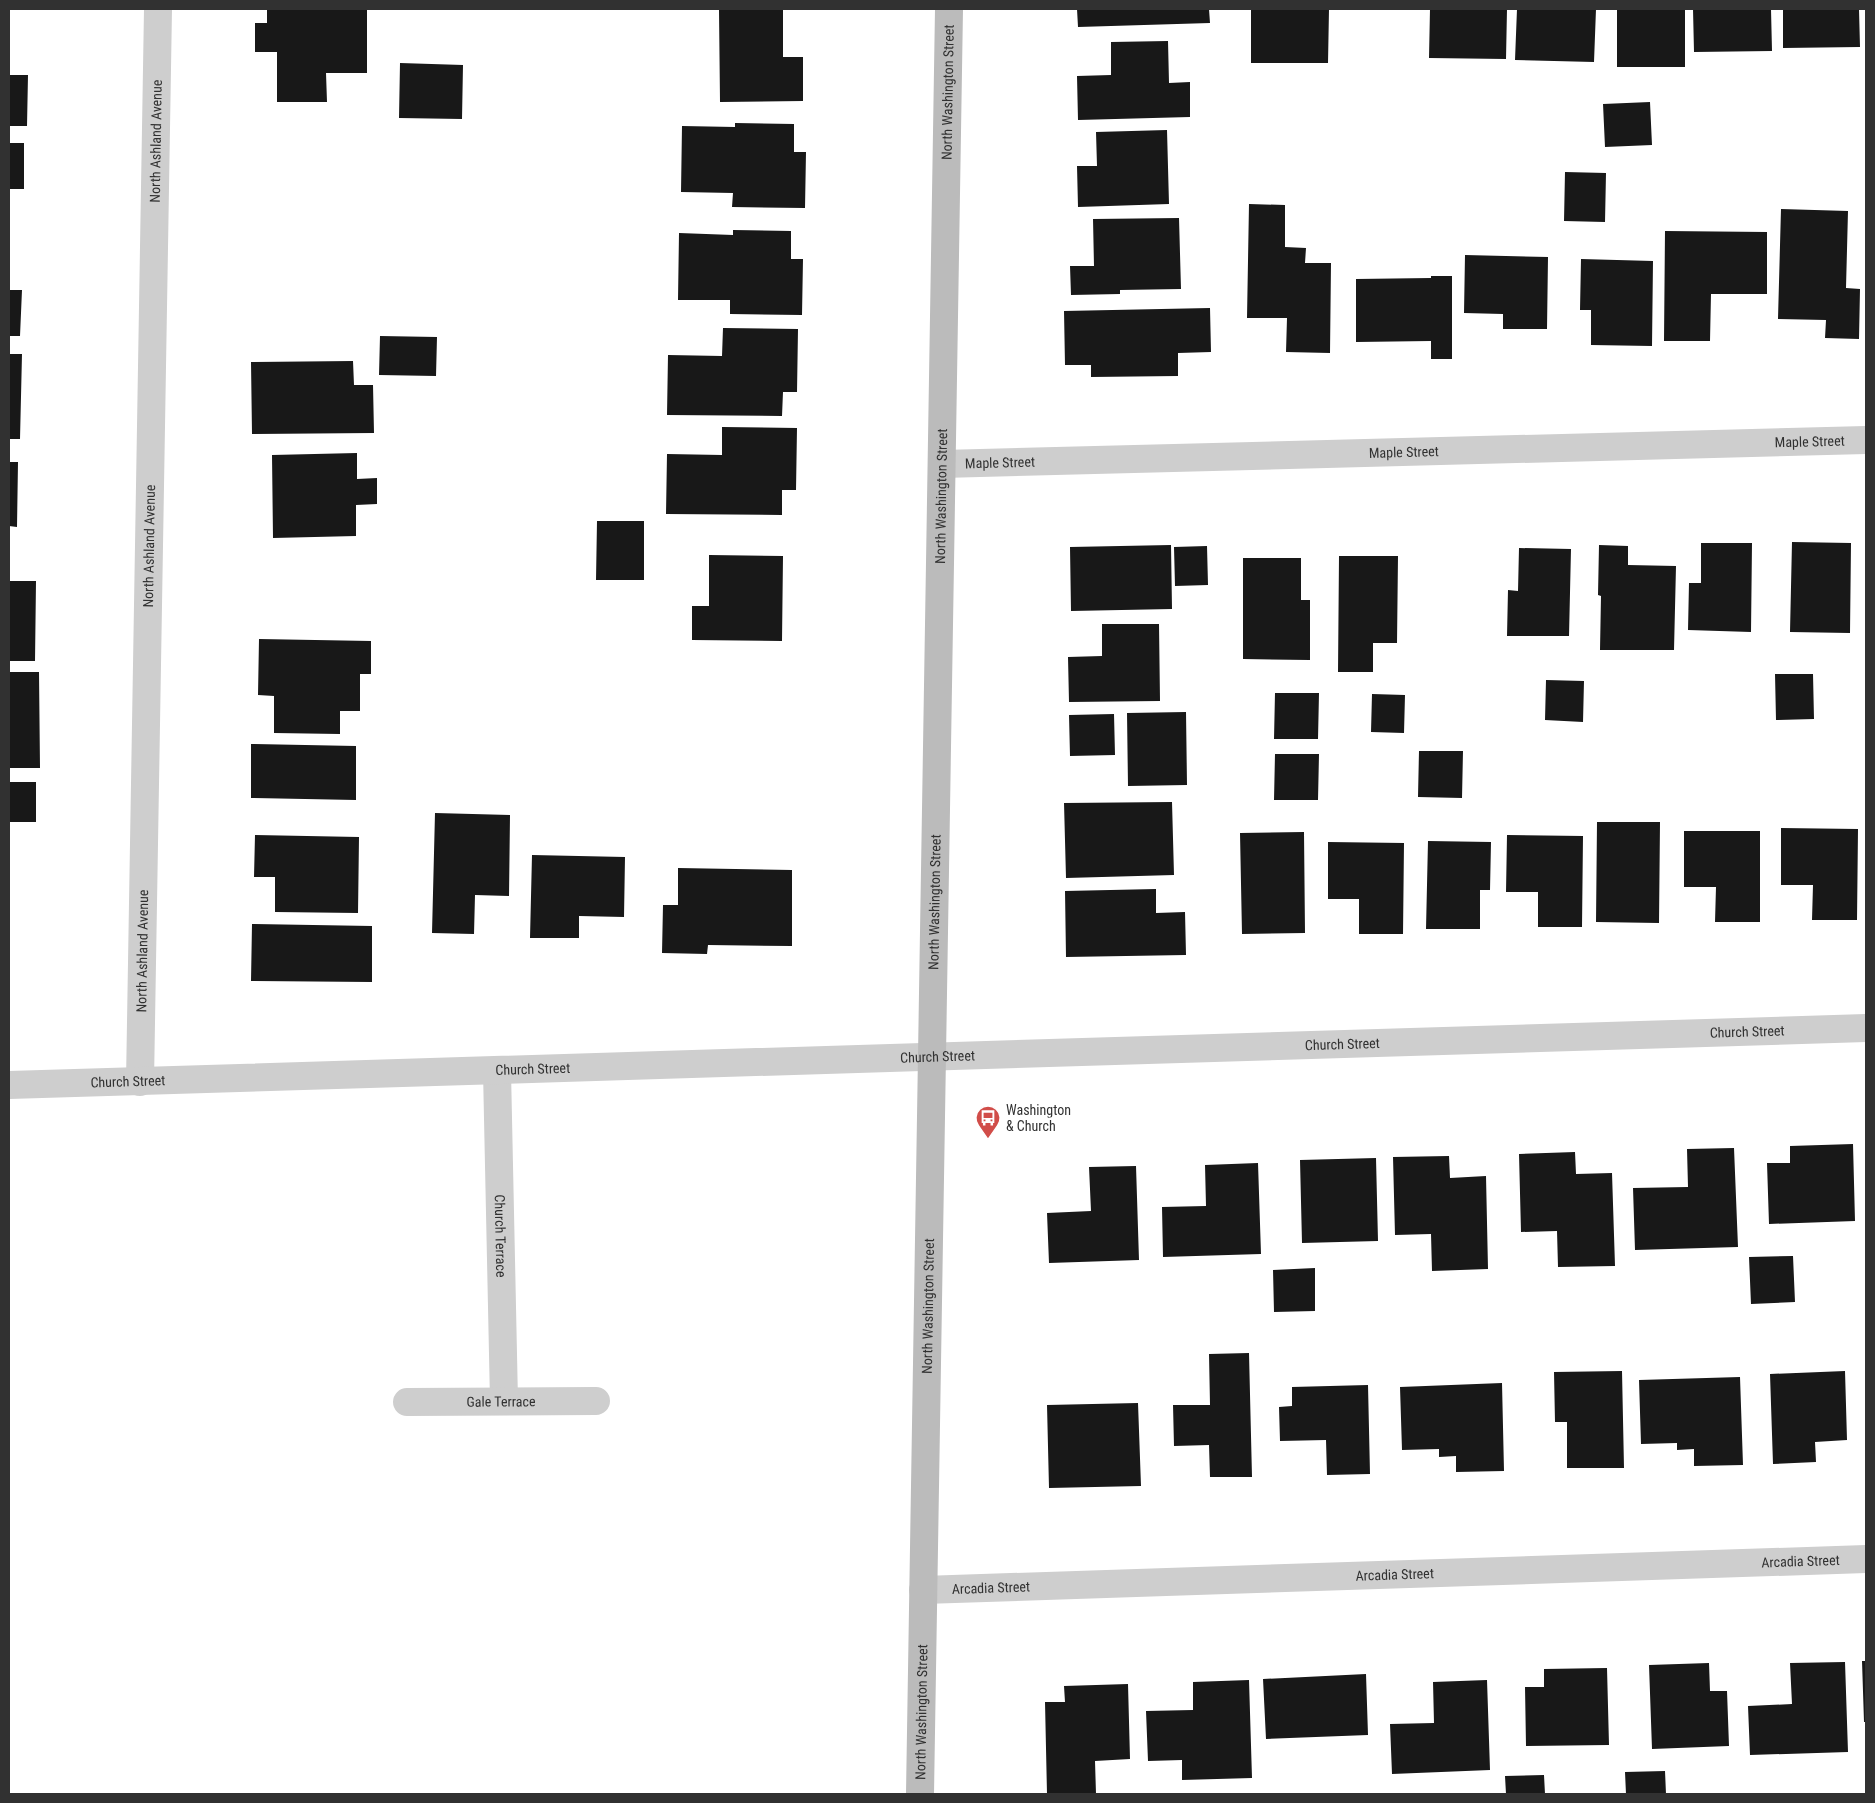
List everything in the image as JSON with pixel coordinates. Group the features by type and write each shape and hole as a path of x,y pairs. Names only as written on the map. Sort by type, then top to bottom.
{"street":[{"name":"North Ashland Avenue","path":"140,1082 158,9"},
{"name":"North Washington Street","path":"920,1794 949,9"},
{"name":"Maple Street","path":"942,464 1866,440"},
{"name":"Church Street","path":"9,1085 1866,1028"},
{"name":"Church Terrace","path":"497,1071 504,1402"},
{"name":"Gale Terrace","path":"406,1402 596,1402"},
{"name":"Arcadia Street","path":"923,1590 1866,1559"}],"building":[{"path":"267,9 367,9 367,73 326,73 327,102 277,102 277,52 255,52 255,23 267,23"},
{"path":"1077,9 1209,9 1210,23 1078,27"},
{"path":"1251,9 1329,9 1328,63 1251,63"},
{"path":"1430,9 1507,9 1506,59 1429,58"},
{"path":"1517,9 1596,9 1594,62 1515,60"},
{"path":"1617,9 1685,9 1685,67 1617,67"},
{"path":"1693,9 1771,9 1772,51 1694,52"},
{"path":"1783,9 1859,9 1860,47 1783,48"},
{"path":"719,10 783,10 783,57 803,57 803,101 720,102"},
{"path":"1168,41 1169,83 1190,82 1190,117 1078,120 1077,76 1111,75 1111,42"},
{"path":"400,63 463,65 462,119 399,118"},
{"path":"9,75 28,75 27,126 9,126"},
{"path":"1650,102 1652,145 1605,147 1603,104"},
{"path":"735,123 794,124 794,152 806,152 805,208 732,207 733,193 681,192 682,126 735,127"},
{"path":"1167,130 1169,204 1078,207 1077,166 1097,166 1096,132"},
{"path":"9,143 24,143 24,189 9,189"},
{"path":"1565,172 1606,173 1605,222 1564,221"},
{"path":"1249,204 1285,205 1285,247 1306,248 1305,263 1331,263 1330,353 1286,352 1287,318 1247,318"},
{"path":"1781,209 1848,211 1846,288 1860,289 1859,339 1825,338 1826,320 1778,319"},
{"path":"1179,218 1181,289 1120,290 1120,294 1071,295 1070,266 1094,266 1093,219"},
{"path":"733,230 791,231 791,259 803,259 802,315 730,314 730,300 678,300 679,233 733,235"},
{"path":"1665,231 1767,232 1767,294 1711,294 1710,341 1664,341"},
{"path":"1465,255 1548,257 1547,329 1503,329 1503,314 1464,313"},
{"path":"1581,259 1653,261 1652,346 1591,345 1591,310 1580,310"},
{"path":"1431,276 1452,276 1452,359 1431,359 1431,341 1356,342 1356,279 1431,278"},
{"path":"9,290 22,290 20,336 9,336"},
{"path":"1210,308 1211,352 1178,353 1178,376 1091,377 1091,365 1065,365 1064,311"},
{"path":"723,328 798,329 797,392 783,392 782,416 667,415 668,355 722,356"},
{"path":"380,336 437,337 436,376 379,375"},
{"path":"9,354 22,354 20,439 9,439"},
{"path":"353,361 354,385 373,385 374,433 252,434 251,362"},
{"path":"722,427 797,428 796,490 782,490 782,515 666,514 667,454 722,455"},
{"path":"357,453 357,479 377,478 377,504 356,505 356,536 273,538 272,455"},
{"path":"9,462 18,462 17,527 9,526"},
{"path":"597,521 644,521 644,580 596,580"},
{"path":"1792,542 1851,543 1850,633 1790,632"},
{"path":"1701,543 1752,543 1751,632 1688,630 1689,583 1701,583"},
{"path":"1171,545 1172,609 1071,611 1070,547"},
{"path":"1599,545 1628,546 1628,565 1676,566 1674,650 1600,650 1601,596 1598,595"},
{"path":"1207,546 1208,585 1175,586 1174,547"},
{"path":"1519,548 1571,549 1569,636 1507,636 1508,590 1518,591"},
{"path":"709,555 783,556 782,641 692,640 692,606 709,606"},
{"path":"1339,556 1398,556 1397,643 1373,643 1373,672 1338,672"},
{"path":"1243,558 1301,558 1301,600 1310,600 1310,660 1243,659"},
{"path":"9,581 36,581 35,661 9,661"},
{"path":"1102,624 1159,624 1160,701 1069,702 1068,657 1102,656"},
{"path":"259,639 371,641 371,674 360,674 360,711 340,711 340,734 274,733 274,696 258,695"},
{"path":"9,672 39,672 40,768 9,768"},
{"path":"1775,674 1813,674 1814,719 1776,720"},
{"path":"1546,680 1584,681 1583,722 1545,720"},
{"path":"1275,693 1319,693 1318,739 1274,739"},
{"path":"1372,694 1405,695 1404,733 1371,732"},
{"path":"1186,712 1187,785 1128,786 1127,713"},
{"path":"1114,714 1115,755 1070,756 1069,715"},
{"path":"251,744 356,746 356,800 251,798"},
{"path":"1419,751 1463,751 1462,798 1418,797"},
{"path":"1275,754 1319,754 1318,800 1274,800"},
{"path":"9,782 36,782 36,822 9,822"},
{"path":"1172,802 1174,875 1066,878 1064,803"},
{"path":"435,813 510,815 509,896 475,895 474,934 432,933"},
{"path":"1597,822 1660,822 1659,923 1596,922"},
{"path":"1781,828 1858,829 1857,920 1812,920 1813,885 1781,885"},
{"path":"1684,831 1760,831 1760,922 1715,922 1716,887 1684,887"},
{"path":"1304,832 1305,933 1242,934 1240,833"},
{"path":"255,835 359,837 358,913 275,912 275,877 254,877"},
{"path":"1507,835 1583,836 1582,927 1538,927 1538,892 1506,892"},
{"path":"1428,841 1491,842 1490,890 1480,890 1480,929 1426,929"},
{"path":"1328,842 1404,843 1403,934 1359,934 1359,899 1328,899"},
{"path":"532,855 625,857 624,917 579,916 579,938 530,938"},
{"path":"678,868 792,870 792,946 708,945 707,954 662,953 663,905 678,905"},
{"path":"1156,889 1156,913 1185,912 1186,955 1066,957 1065,891"},
{"path":"252,924 372,926 372,982 251,981"},
{"path":"1853,1144 1855,1221 1769,1224 1767,1163 1790,1163 1790,1146"},
{"path":"1734,1148 1738,1247 1635,1250 1633,1188 1688,1187 1687,1149"},
{"path":"1575,1152 1576,1174 1612,1173 1615,1266 1558,1267 1557,1231 1521,1232 1519,1154"},
{"path":"1449,1156 1450,1178 1486,1176 1488,1269 1432,1271 1431,1234 1395,1235 1393,1157"},
{"path":"1376,1158 1378,1241 1302,1243 1300,1160"},
{"path":"1258,1163 1261,1254 1163,1257 1162,1207 1206,1206 1205,1165"},
{"path":"1136,1166 1139,1260 1049,1263 1047,1213 1091,1211 1089,1167"},
{"path":"1793,1256 1795,1302 1751,1304 1749,1257"},
{"path":"1315,1268 1315,1311 1274,1312 1273,1270"},
{"path":"1249,1353 1252,1477 1210,1477 1209,1445 1174,1446 1173,1405 1210,1405 1209,1354"},
{"path":"1622,1371 1624,1468 1567,1468 1567,1422 1555,1422 1554,1372"},
{"path":"1845,1371 1847,1440 1815,1442 1816,1462 1773,1464 1770,1374"},
{"path":"1740,1377 1743,1465 1694,1466 1694,1449 1677,1450 1677,1443 1641,1444 1639,1380"},
{"path":"1502,1383 1504,1471 1456,1472 1456,1456 1439,1457 1439,1449 1402,1450 1400,1387"},
{"path":"1368,1385 1370,1474 1327,1475 1326,1440 1280,1441 1279,1407 1292,1406 1292,1387"},
{"path":"1138,1403 1141,1486 1049,1488 1047,1405"},
{"path":"1862,1661 1866,1661 1866,1722 1864,1722"},
{"path":"1845,1662 1848,1752 1750,1755 1748,1706 1792,1704 1790,1663"},
{"path":"1709,1663 1710,1691 1727,1691 1729,1746 1652,1749 1649,1665"},
{"path":"1607,1668 1609,1745 1526,1746 1525,1687 1544,1687 1544,1669"},
{"path":"1366,1674 1368,1735 1266,1739 1263,1679"},
{"path":"1249,1680 1252,1778 1182,1780 1182,1760 1148,1761 1146,1711 1193,1710 1193,1682"},
{"path":"1487,1680 1490,1770 1392,1774 1390,1724 1434,1723 1433,1682"},
{"path":"1128,1684 1130,1759 1095,1761 1096,1794 1047,1794 1045,1702 1065,1702 1064,1686"},
{"path":"1665,1771 1666,1794 1626,1794 1625,1772"},
{"path":"1544,1775 1545,1794 1506,1794 1505,1776"}],"place":[{"name":"Washington & Church","path":"988,1139"}]}
